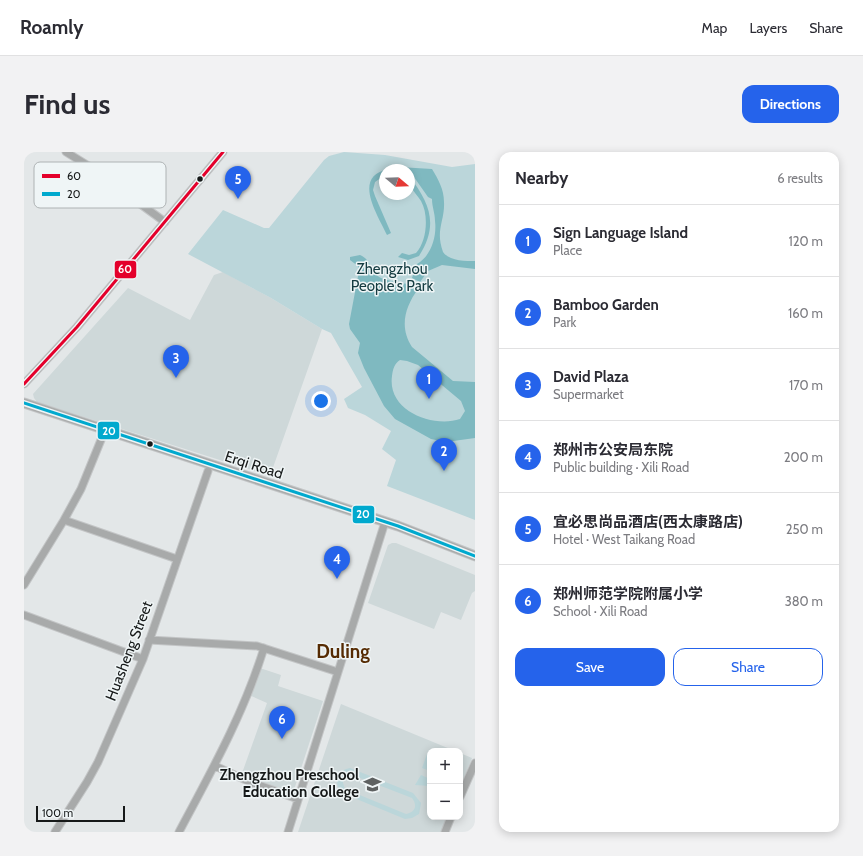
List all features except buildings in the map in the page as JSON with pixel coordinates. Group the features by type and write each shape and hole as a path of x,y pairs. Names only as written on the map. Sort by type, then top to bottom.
{"main road":[{"name":"Erqi Road","path":"24,402 475,556"},
{"name":"Erqi Road","path":"24,409 208,470 384,524 475,562"}],"street":[{"path":"66,152 83,162"},
{"path":"24,384 77,327 223,152"},
{"path":"145,208 164,222"},
{"path":"24,585 64,520 81,489 103,435"},
{"name":"Huasheng Street","path":"55,832 98,762 142,659 208,470"},
{"path":"64,520 178,559"},
{"path":"288,832 384,524"},
{"path":"24,616 142,659"},
{"path":"149,640 264,648 338,672"},
{"path":"179,832 214,766 246,700 264,648"},
{"path":"463,790 475,763"},
{"path":"214,766 250,782 298,799"},
{"path":"445,832 451,820"}],"shaded area":[{"path":"223,272 271,298 322,329 270,476 37,402 34,398 33,394 128,288 190,320 214,275"},
{"path":"396,543 475,575 475,591 472,593 461,620 441,612 434,629 368,603 388,545"},
{"path":"260,668 281,675 278,686 323,701 292,796 241,776 267,703 249,695"},
{"name":"Zhengzhou Preschool Education College","path":"341,704 448,748 427,748 427,820 446,820 441,832 298,832"},
{"path":"463,754 472,758 463,780"}],"green space":[{"name":"Zhengzhou People's Park","path":"344,152 385,155 452,167 475,164 475,520 387,486 396,460 382,449 391,431 365,415 348,408 344,399 362,387 331,333 271,298 188,254 223,210 264,228 269,228 324,160 329,156"},
{"path":"427,754 427,770 422,768"},
{"path":"350,768 413,793 421,803 419,814 412,818 405,819 342,793 337,782 339,774","holes":["350,774 412,798 415,808 412,812 406,814 345,789 343,778"]},
{"path":"421,775 427,778 427,786 415,785"}],"water":[{"path":"415,168 432,169 443,193 444,209 440,238 443,252 453,259 475,261 475,269 442,265 428,271 420,282 412,278 417,264 426,256 434,240 435,218 432,199 428,197 415,179"},
{"path":"378,173 379,179 375,182 373,190 391,233 387,235 370,197 369,188 371,179"},
{"path":"415,185 427,205 429,214 429,234 425,245 419,256 408,260 398,257 402,253 409,255 416,253 423,242 426,220 424,207 415,192"},
{"path":"360,255 367,260 375,273 381,278 410,285 418,289 413,296 405,317 408,340 412,347 453,381 475,382 475,438 446,442 431,439 395,419 384,406 364,368 358,353 360,343 350,329 349,324 359,271 358,266 350,260 350,257","holes":["400,360 418,365 461,401 465,411 460,419 449,421 425,419 404,407 397,399 392,388 392,376 396,363"]}],"transit line":[{"name":"60","path":"24,384 77,327 223,152"},
{"name":"20","path":"24,403 398,526 475,556"}],"place":[{"name":"宜必思尚品酒店(西太康路店)","path":"238,199"},
{"name":"David Plaza","path":"176,378"},
{"name":"Sign Language Island","path":"429,399"},
{"name":"Bamboo Garden","path":"444,471"},
{"name":"郑州市公安局东院","path":"337,579"},
{"name":"郑州师范学院附属小学","path":"282,739"},
{"name":"Zhengzhou Preschool Education College","path":"372,784"}],"district":[{"name":"Duling","path":"343,651"}]}
